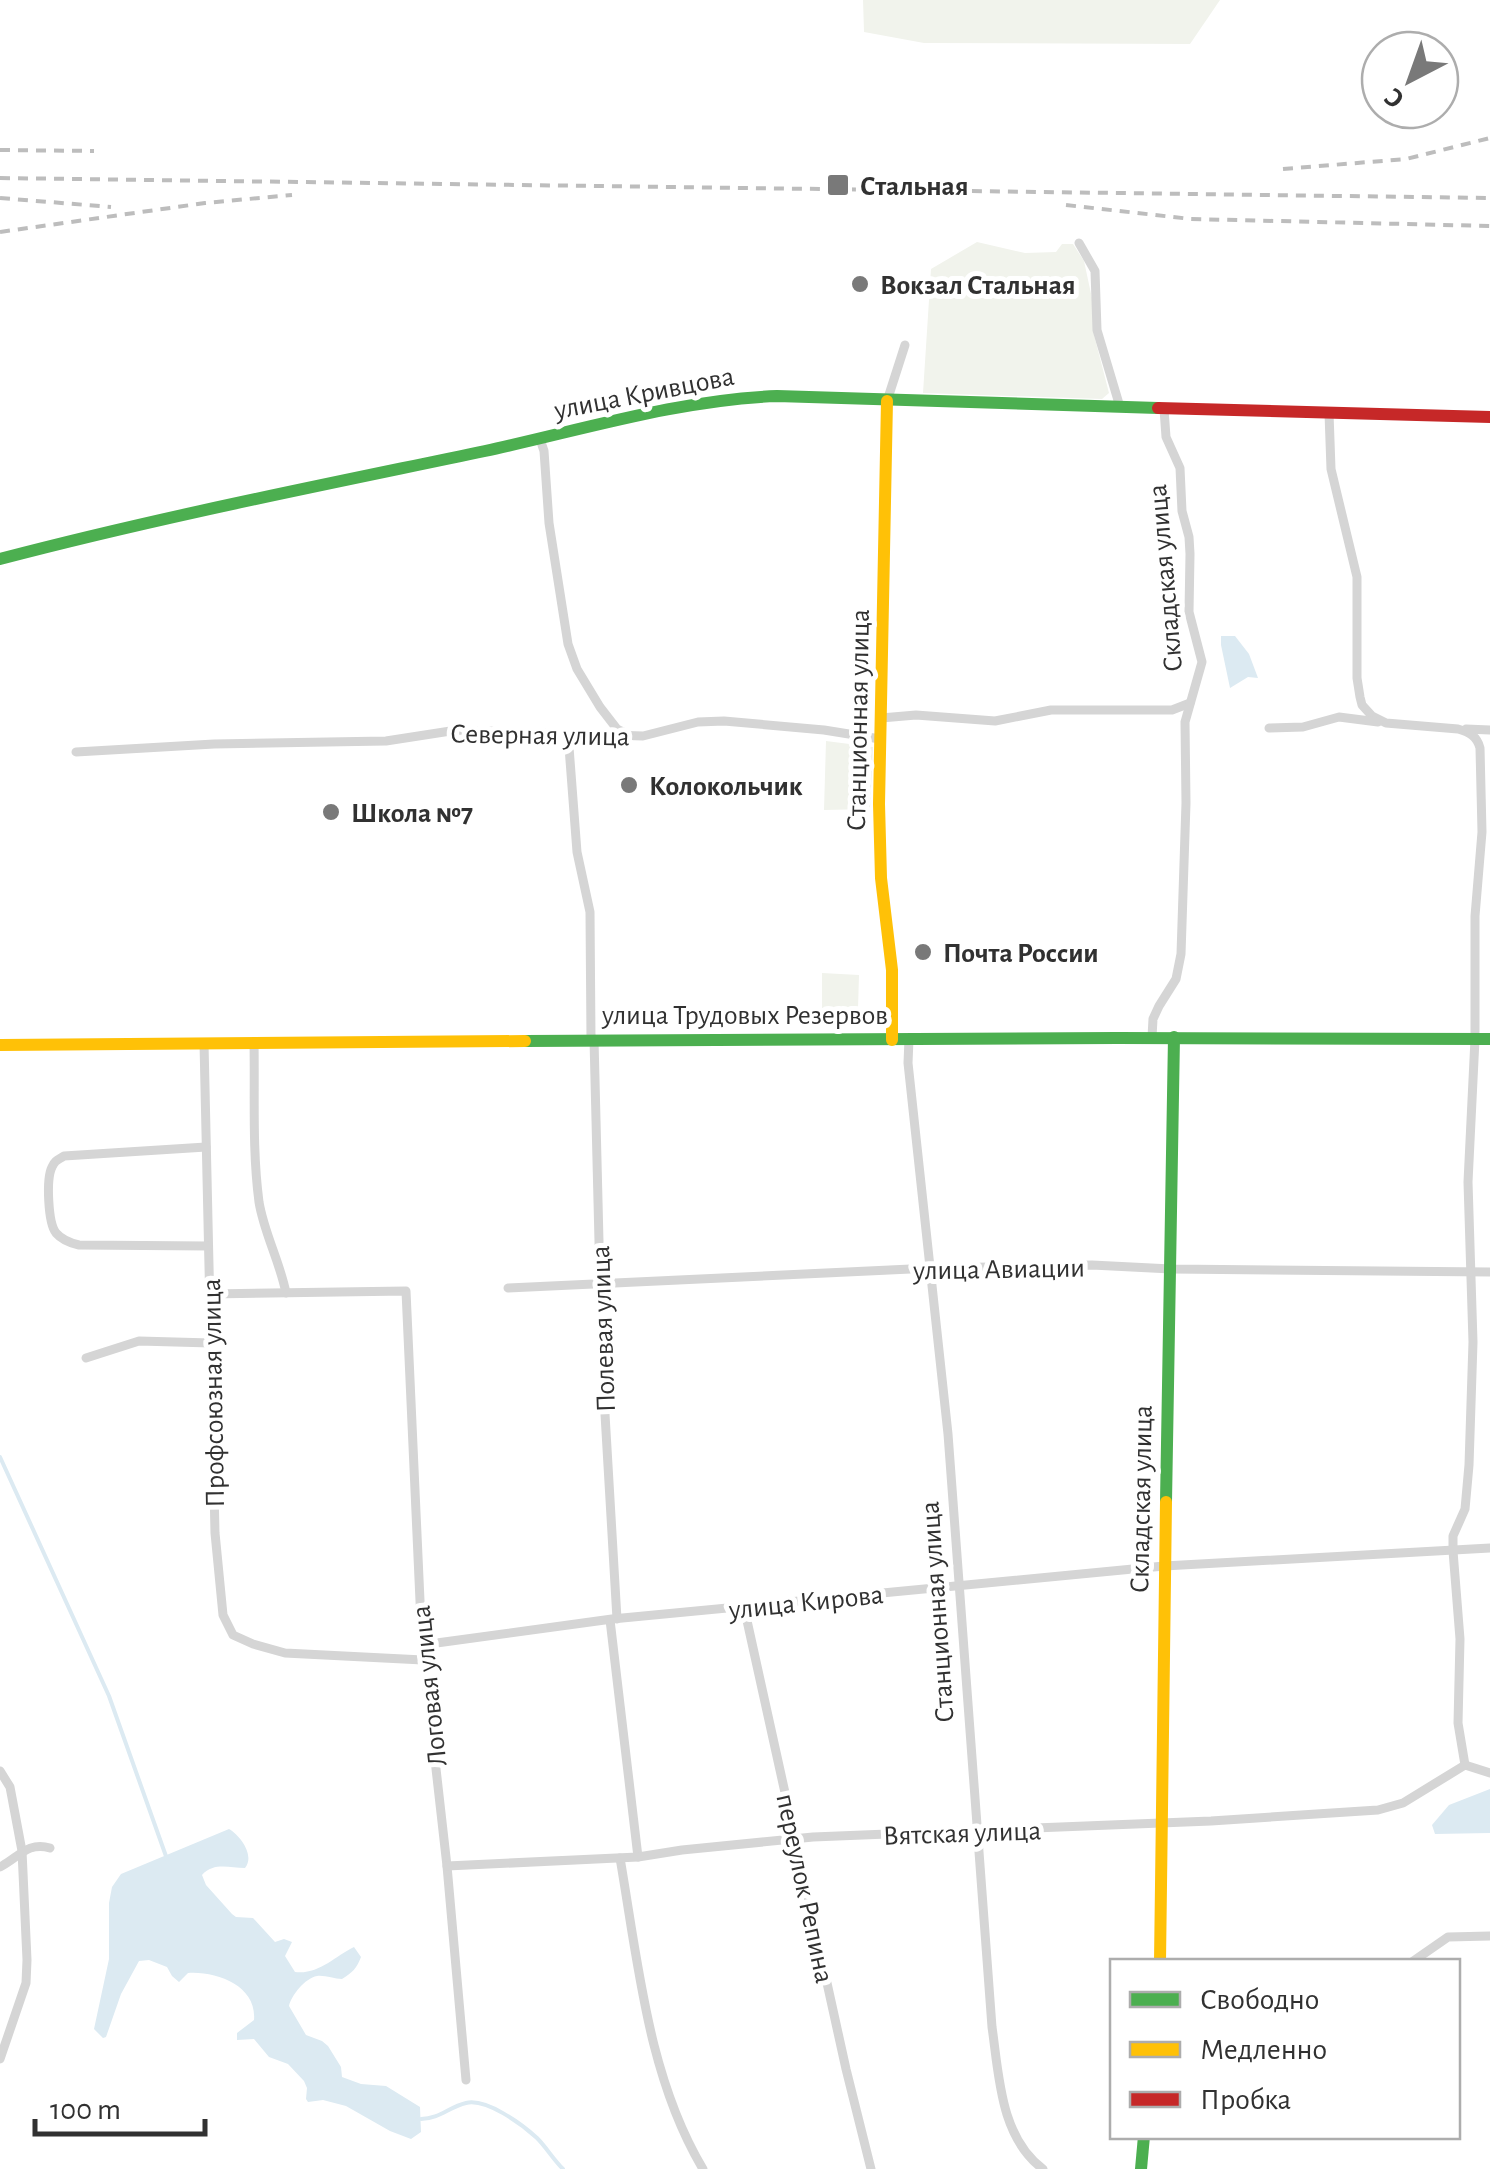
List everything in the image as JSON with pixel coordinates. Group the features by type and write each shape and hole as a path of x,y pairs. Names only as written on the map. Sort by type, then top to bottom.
{"street":[{"path":"1078,242 1095,272 1098,330 1120,408"},
{"path":"887,401 905,344"},
{"name":"улица Кривцова","path":"0,559 111,530 540,439 612,420 730,398 776,396 1490,418"},
{"name":"Станционная улица","path":"887,401 881,878 892,970 892,1040"},
{"name":"Складская улица","path":"1152,1037 1154,1020 1173,985 1181,954 1185,722 1202,662 1189,612 1190,554 1180,468 1166,437 1164,408"},
{"path":"1329,413 1330,468 1357,576 1360,697 1372,716 1386,723"},
{"path":"540,439 564,627 573,661 610,721 634,736"},
{"path":"881,718 916,715 995,721 1051,710 1172,710 1190,702"},
{"path":"1269,728 1303,727 1339,717 1490,730"},
{"name":"Северная улица","path":"76,752 214,744 386,741 457,730 634,736 724,720 880,740"},
{"path":"1458,729 1470,732 1479,742 1482,832 1475,916 1468,1182 1473,1342 1468,1487 1453,1551 1460,1639 1458,1724 1466,1765 1490,1772"},
{"name":"Полевая улица","path":"568,734 577,852 590,912 613,1619 638,1857"},
{"name":"Складская улица","path":"1160,1959 1174,1037"},
{"name":"Станционная улица","path":"909,1038 908,1063 948,1434 992,2028 1003,2105 1025,2152 1043,2169"},
{"name":"улица Трудовых Резервов","path":"0,1045 593,1039 1490,1039"},
{"path":"210,1294 286,1293 259,1200 254,1042"},
{"name":"Профсоюзная улица","path":"204,1043 214,1533 220,1604 228,1628 253,1644 285,1653 423,1660"},
{"path":"206,1148 64,1156 50,1170 49,1195 51,1223 68,1242 208,1246"},
{"name":"улица Авиации","path":"508,1288 932,1268 1092,1265 1490,1272"},
{"name":"Логовая улица","path":"286,1293 406,1292 423,1660 448,1866 466,2080"},
{"path":"86,1358 139,1341 210,1343"},
{"name":"улица Кирова","path":"422,1645 613,1619 1164,1566 1490,1548"},
{"name":"переулок Репина","path":"744,1607 871,2169"},
{"name":"Вятская улица","path":"448,1866 638,1857 795,1839 1162,1824 1390,1808 1466,1765"},
{"path":"0,1771 10,1786 22,1851 27,1974 0,2058"},
{"path":"0,1867 35,1845 50,1848"},
{"path":"620,1858 657,2052 680,2125 703,2169"},
{"path":"1416,1959 1448,1937 1490,1936"},
{"path":"1142,2169 1144,2139"}],"shaded area":[{"path":"863,0 1220,0 1190,44 924,43 864,32"},
{"path":"977,242 1025,253 1056,252 1062,244 1073,244 1084,261 1093,303 1094,335 1109,393 1102,399 923,393 931,269"},
{"path":"1221,636 1235,636 1249,654 1258,678 1248,677 1230,688"},
{"path":"826,741 873,747 870,809 824,810"},
{"path":"822,973 859,975 858,1009 850,1017 822,1016"},
{"path":"1490,1789 1490,1833 1435,1834 1432,1825 1449,1805"},
{"path":"229,1829 245,1847 248,1863 245,1868 217,1867 202,1875 232,1914 253,1918 275,1942 292,1942 285,1956 295,1972 319,1968 354,1947 361,1957 354,1970 342,1979 312,1977 289,2006 306,2035 328,2046 341,2067 342,2077 361,2084 386,2086 420,2107 421,2132 411,2139 346,2106 323,2100 308,2102 304,2081 288,2064 269,2057 254,2039 237,2040 237,2033 254,2020 253,2008 242,1990 222,1978 188,1973 179,1982 167,1967 149,1960 139,1961 121,1994 106,2037 94,2029 109,1959 112,1887 121,1874"}],"waterway":[{"path":"0,1457 109,1696 167,1859"},
{"path":"421,2119 466,2103 483,2104 530,2132 563,2169"}],"railway":[{"path":"1283,169 1406,159 1490,138"},
{"path":"0,150 94,151"},
{"path":"0,178 1490,198"},
{"path":"0,232 292,195"},
{"path":"0,198 111,207"},
{"path":"1066,205 1191,219 1490,226"}],"traffic: fast":[{"path":"0,559 181,515 703,403 777,396 1158,408"},
{"path":"1166,1502 1174,1037"},
{"path":"525,1041 1490,1039"},
{"path":"1141,2169 1144,2139"}],"traffic: slow":[{"path":"887,401 879,804 881,878 892,970 892,1040"},
{"path":"0,1045 525,1041"},
{"path":"1160,1959 1166,1502"}],"traffic: jam":[{"path":"1158,408 1490,417"}],"place":[{"name":"Стальная","path":"838,185"},
{"name":"Вокзал Стальная","path":"860,284"},
{"name":"Колокольчик","path":"629,785"},
{"name":"Школа №7","path":"331,812"},
{"name":"Почта России","path":"923,952"}]}
